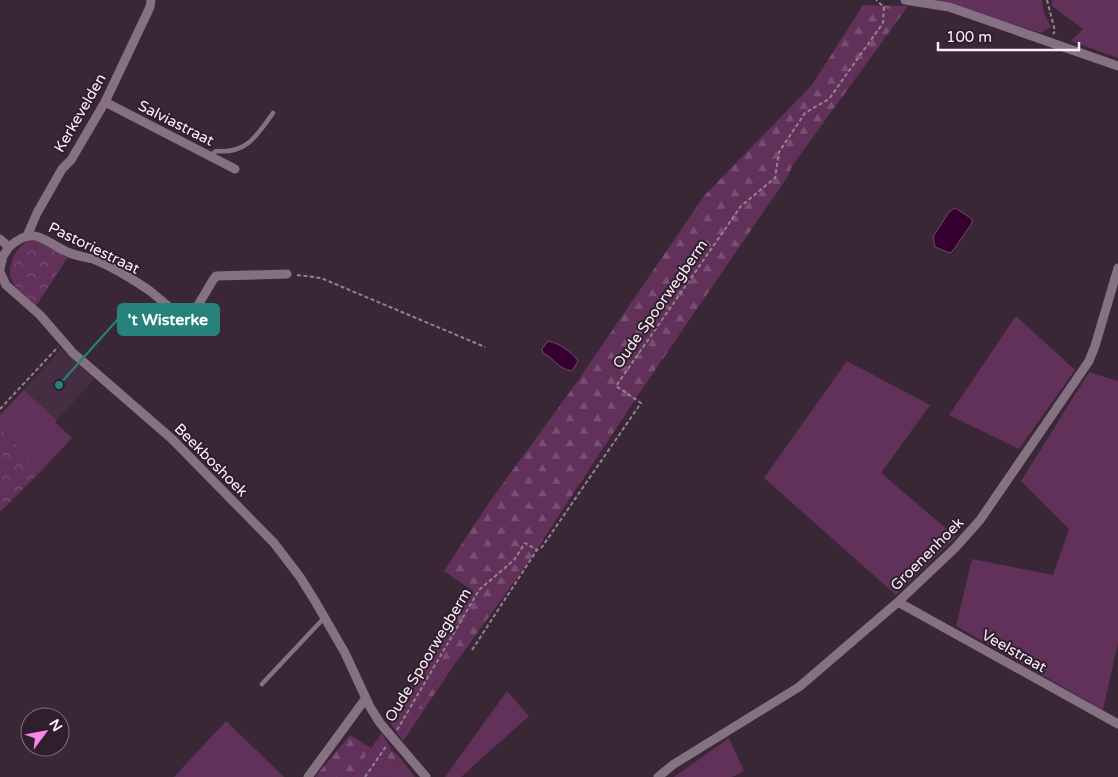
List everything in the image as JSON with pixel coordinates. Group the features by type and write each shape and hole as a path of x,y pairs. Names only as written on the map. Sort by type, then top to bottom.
{"street":[{"name":"Kerkevelden","path":"27,236 37,213 62,169 71,160 104,102 150,7 151,0"},
{"path":"906,0 950,7 1118,66"},
{"name":"Salviastraat","path":"104,102 235,169"},
{"name":"Pastoriestraat","path":"9,247 27,236 38,236 70,254 94,260 152,292 187,319 192,317 216,276 287,274"},
{"path":"0,239 9,247"},
{"name":"Beekboshoek","path":"9,247 3,256 0,270 6,285 40,315 63,342 172,439 262,530 284,555 300,577 345,653 380,724 426,777"},
{"name":"Groenenhoek","path":"658,777 674,764 799,687 898,602 968,534 1082,373 1096,346 1118,268"},
{"name":"Veelstraat","path":"898,602 1118,724"},
{"path":"308,777 366,698"}],"lane":[{"path":"210,156 216,151 229,152 243,147 254,139 274,112"},
{"path":"262,684 324,618"}],"path":[{"name":"Oude Spoorwegberm","path":"365,777 392,738 479,590 514,560 525,543 537,550 542,547 641,403 616,386 741,206 775,178 779,152 805,113 830,99 883,24 884,7 876,0"},
{"path":"1047,0 1055,31 1047,42"},
{"path":"287,274 322,278 485,347"},
{"path":"0,410 63,342"},
{"path":"472,650 537,550"}],"shaded area":[{"path":"955,208 972,219 972,223 950,253 935,247 933,237 949,212"},
{"path":"548,341 569,351 578,361 572,371 563,368 543,353 542,349"},
{"path":"61,349 94,379 57,420 24,390"}],"green space":[{"path":"935,0 1042,0 1044,13 1051,27 1041,33"},
{"path":"1052,0 1118,0 1118,58 1071,41 1083,29 1052,6"},
{"path":"863,5 908,6 792,166 788,176 640,392 529,561 452,668 403,741 400,737 441,673 431,653 473,591 444,571 488,504 577,382 704,196 812,85"},
{"path":"32,240 68,257 36,306 15,286 10,271 13,257 17,251 26,242"},
{"path":"1016,316 1075,370 1019,449 949,415"},
{"path":"847,361 930,405 881,473 956,537 896,595 764,478"},
{"path":"1089,372 1118,381 1118,643 1103,710 956,626 972,559 1053,575 1069,529 1021,481"},
{"path":"24,390 57,420 55,422 72,438 42,470 0,429 0,415"},
{"path":"0,429 42,470 0,512"},
{"path":"431,653 441,673 400,737 389,721"},
{"path":"507,691 529,716 461,777 445,777"},
{"path":"226,721 284,777 174,777"},
{"path":"382,733 391,749 377,777 351,777"},
{"path":"350,735 371,748 351,777 315,777"},
{"path":"729,738 744,771 732,777 674,777"},
{"path":"391,749 401,759 390,777 377,777"},
{"path":"401,759 415,777 390,777"}],"place":[{"name":"'t Wisterke","path":"59,385"}]}
